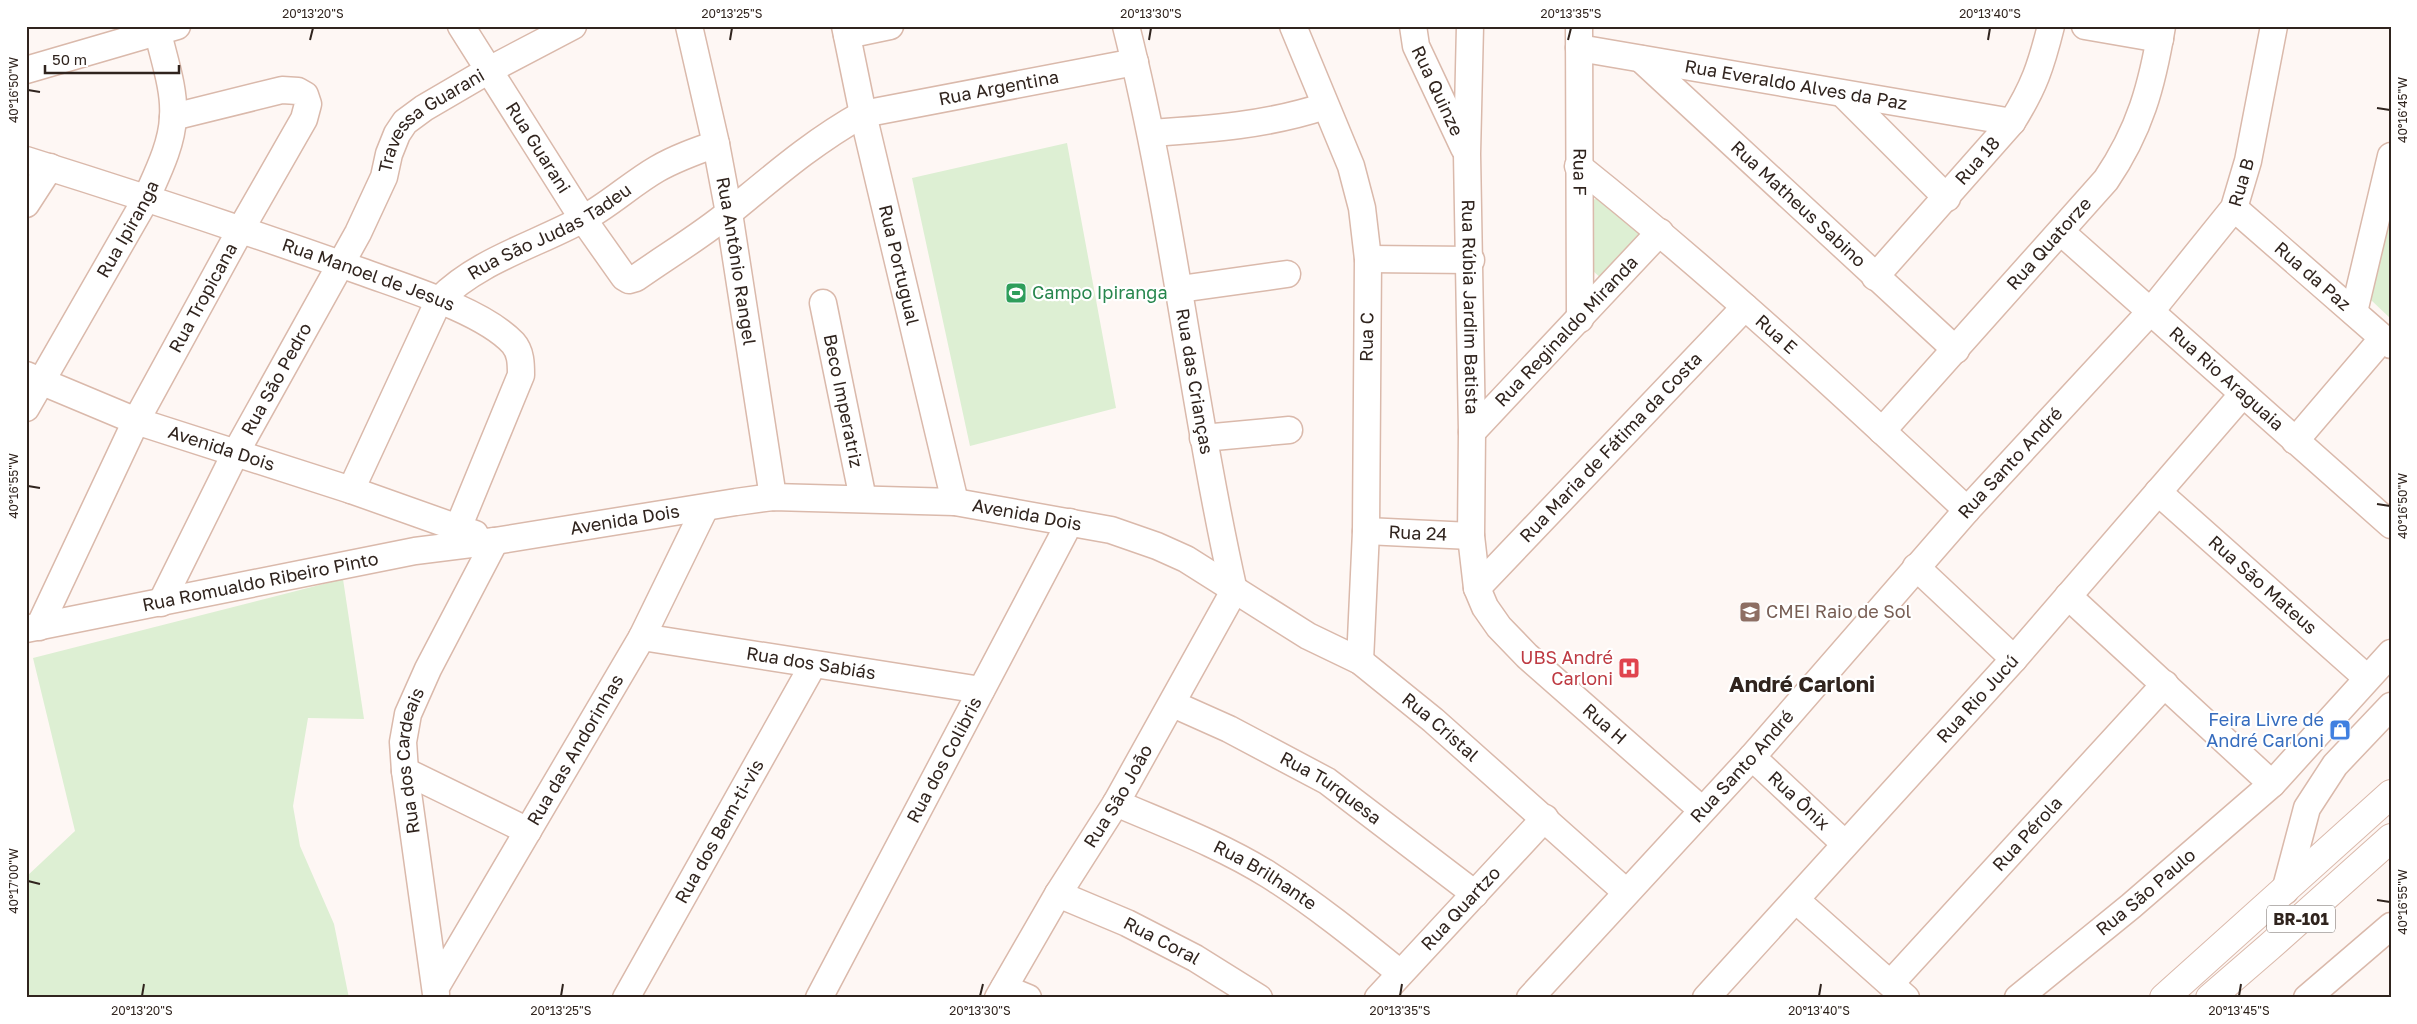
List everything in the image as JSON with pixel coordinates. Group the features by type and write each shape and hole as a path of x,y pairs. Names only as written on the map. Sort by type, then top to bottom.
{"main road":[{"name":"BR-101","path":"2164,998 2391,794"},
{"name":"BR-101","path":"2210,998 2269,948 2391,838"}],"street":[{"name":"Rua Guarani","path":"461,26 583,219 616,267"},
{"name":"Travessa Guarani","path":"341,264 373,202 384,177 389,154 397,134 405,122 489,70 573,26"},
{"name":"Rua Antônio Rangel","path":"689,26 716,144 729,213 772,498"},
{"path":"846,31 890,26"},
{"name":"Rua das Crianças","path":"1126,26 1136,62 1151,133 1180,289 1203,438 1234,591"},
{"name":"Rua C","path":"1293,26 1351,166 1362,208 1368,259 1366,531 1360,660"},
{"name":"Rua Quinze","path":"1413,26 1416,46 1467,154"},
{"name":"Rua Rúbia Jardim Batista","path":"1470,26 1467,154 1471,260 1471,536 1477,588"},
{"name":"Rua 18","path":"1875,277 2012,122 2028,97 2040,69 2051,26"},
{"path":"2085,26 2161,32"},
{"name":"Rua B","path":"2151,311 2234,208 2248,161 2274,26"},
{"path":"26,70 167,30"},
{"name":"Rua Ipiranga","path":"26,408 34,379 146,199 159,170 173,117 169,82 167,30"},
{"name":"Rua Portugual","path":"846,31 863,114 955,502"},
{"name":"Rua Quatorze","path":"1882,431 2106,180 2124,154 2146,100 2161,32"},
{"name":"Rua Everaldo Alves da Paz","path":"1579,37 1641,59 2012,122"},
{"name":"Rua F","path":"1579,37 1580,319"},
{"name":"Rua Matheus Sabino","path":"1641,59 1956,350"},
{"name":"Rua Argentina","path":"616,267 629,280 636,278 729,213 796,156 830,132 863,114 1136,62"},
{"name":"Rua Tropicana","path":"33,628 136,421 241,229 304,119 308,104 305,95 298,91 282,90 173,117"},
{"path":"1843,94 1946,198"},
{"path":"1151,133 1223,128 1268,122 1295,116 1325,106"},
{"name":"Rua São Judas Tadeu","path":"351,490 439,300 460,281 486,266 583,219 657,169 681,156 716,144"},
{"path":"2354,312 2390,161"},
{"path":"26,204 38,163"},
{"name":"Rua Manoel de Jesus","path":"38,163 241,229 439,300 489,324 514,344 521,358 520,375 458,528"},
{"name":"Rua E","path":"1578,166 1660,232 1745,307 1967,510"},
{"name":"Rua da Paz","path":"2234,208 2387,341"},
{"name":"Rua Reginaldo Miranda","path":"1472,432 1660,232"},
{"name":"Rua Rio Araguaia","path":"2061,232 2151,311 2242,395 2391,525"},
{"path":"1368,259 1471,260"},
{"name":"Rua São Pedro","path":"161,602 235,454 341,264"},
{"path":"1180,289 1287,274"},
{"name":"Beco Imperatriz","path":"823,303 863,499"},
{"name":"Rua Maria de Fátima da Costa","path":"1477,588 1745,307"},
{"name":"Rua Santo André","path":"1530,998 1752,757 1916,567 2151,311"},
{"path":"2295,441 2387,341"},
{"name":"Avenida Dois","path":"34,379 136,421 351,490 495,540 772,498 955,502 1111,530 1157,546 1186,559 1234,591"},
{"name":"Rua Rio Jucú","path":"1706,998 2014,659 2242,395"},
{"path":"1203,438 1289,430"},
{"name":"Rua São Mateus","path":"2158,492 2367,678"},
{"name":"Rua das Andorinhas","path":"436,992 642,637 705,508"},
{"name":"Rua dos Colibris","path":"819,998 1070,522"},
{"name":"Rua 24","path":"1366,531 1471,536"},
{"name":"Rua Romualdo Ribeiro Pinto","path":"33,628 415,551 495,540"},
{"name":"Rua dos Cardeais","path":"436,992 405,771 403,742 408,714 428,669 495,540"},
{"path":"1916,567 2014,659"},
{"name":"Rua H","path":"1477,588 1484,607 1499,627 1527,656 1702,810"},
{"name":"Rua Cristal","path":"1234,591 1308,636 1360,660 1433,720 1626,892"},
{"name":"Rua São João","path":"1001,993 1058,894 1116,804 1234,591"},
{"path":"2068,596 2272,784"},
{"name":"Rua dos Sabiás","path":"642,637 981,690"},
{"name":"Rua São Paulo","path":"2018,998 2131,906 2272,784 2391,653"},
{"name":"Rua dos Bem-ti-vis","path":"626,998 813,665"},
{"name":"Rua Pérola","path":"1898,990 2165,684"},
{"name":"Rua Turquesa","path":"1173,704 1229,729 1327,781 1475,894"},
{"path":"2285,891 2308,808 2335,765 2391,706"},
{"name":"Rua Ônix","path":"1752,757 1845,844"},
{"path":"405,771 528,832"},
{"name":"Rua Brilhante","path":"1116,804 1199,839 1268,874 1325,913 1400,973"},
{"name":"Rua Quartzo","path":"1378,998 1545,818"},
{"name":"Rua Coral","path":"1058,894 1127,923 1195,958 1259,998"},
{"path":"1796,900 1898,990"},
{"path":"2307,998 2391,926"},
{"path":"1001,993 1028,998"}],"green space":[{"name":"Campo Ipiranga","path":"1067,143 1116,408 970,446 912,178"},
{"path":"1603,196 1650,234 1605,282 1592,270 1593,200"},
{"path":"2391,206 2391,319 2371,300 2368,293"},
{"path":"343,579 364,719 308,718 293,806 300,846 334,924 349,998 26,998 26,877 75,831 33,658"}],"place":[{"name":"Campo Ipiranga","path":"1016,293"},
{"name":"CMEI Raio de Sol","path":"1750,612"},
{"name":"UBS André Carloni","path":"1629,668"},
{"name":"Feira Livre de André Carloni","path":"2340,730"}],"district":[{"name":"André Carloni","path":"1802,684"}]}
